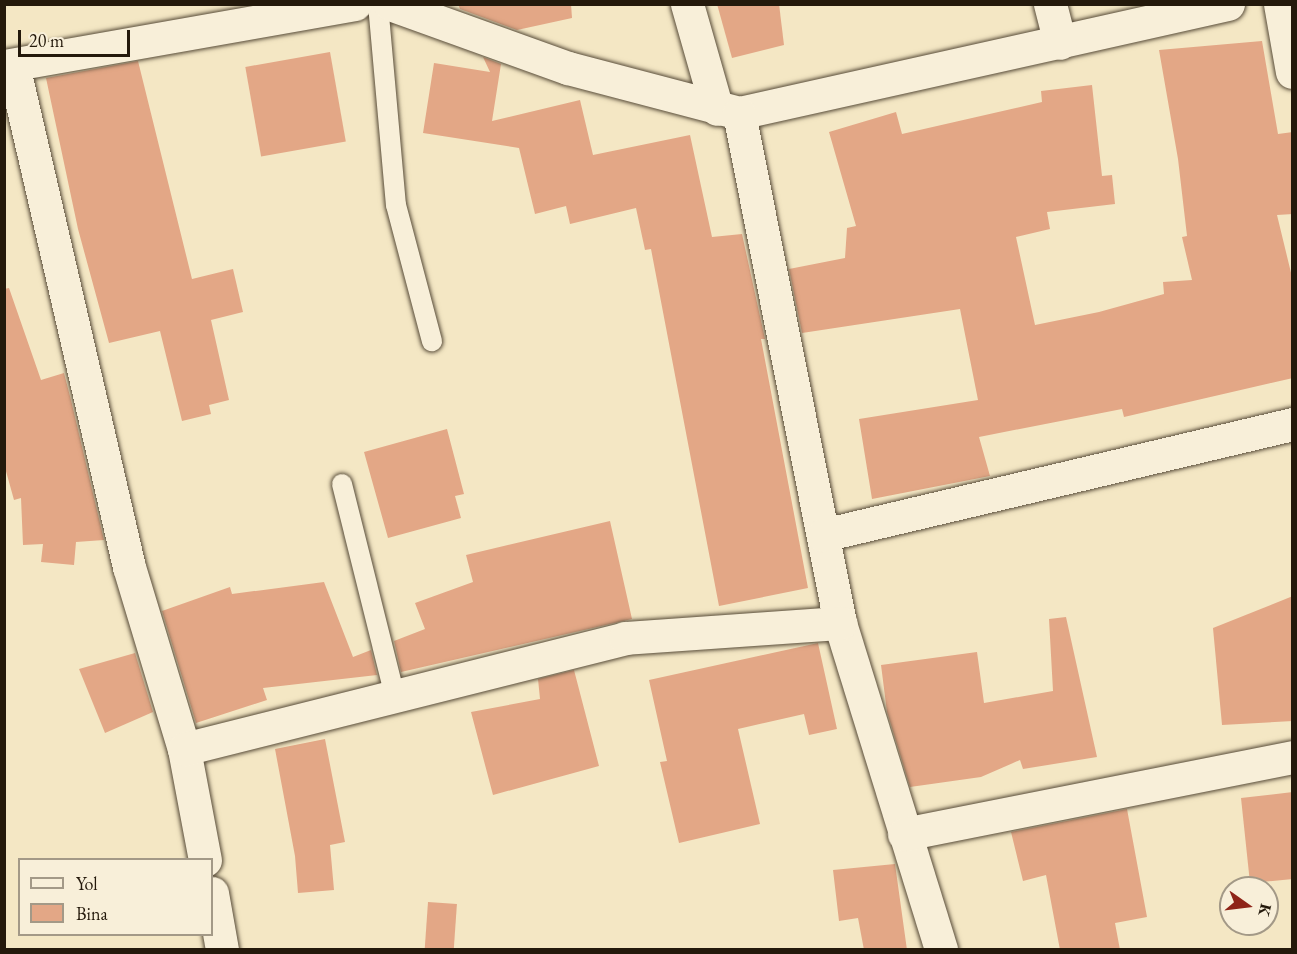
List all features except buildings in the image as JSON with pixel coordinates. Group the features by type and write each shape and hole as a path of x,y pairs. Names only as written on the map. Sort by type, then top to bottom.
{"street":[{"path":"205,858 184,749 129,567 9,65 355,4"},
{"path":"390,4 568,68 728,111 1060,43 1228,4"},
{"path":"687,4 728,111 823,535 840,623 941,950"},
{"path":"1050,4 1060,43"},
{"path":"1280,4 1293,72"},
{"path":"823,535 1293,424"},
{"path":"184,749 625,638 840,623"},
{"path":"904,834 1293,757"},
{"path":"213,899 222,950"}],"lane":[{"path":"378,4 396,205 432,341"},
{"path":"342,484 395,696"}]}
